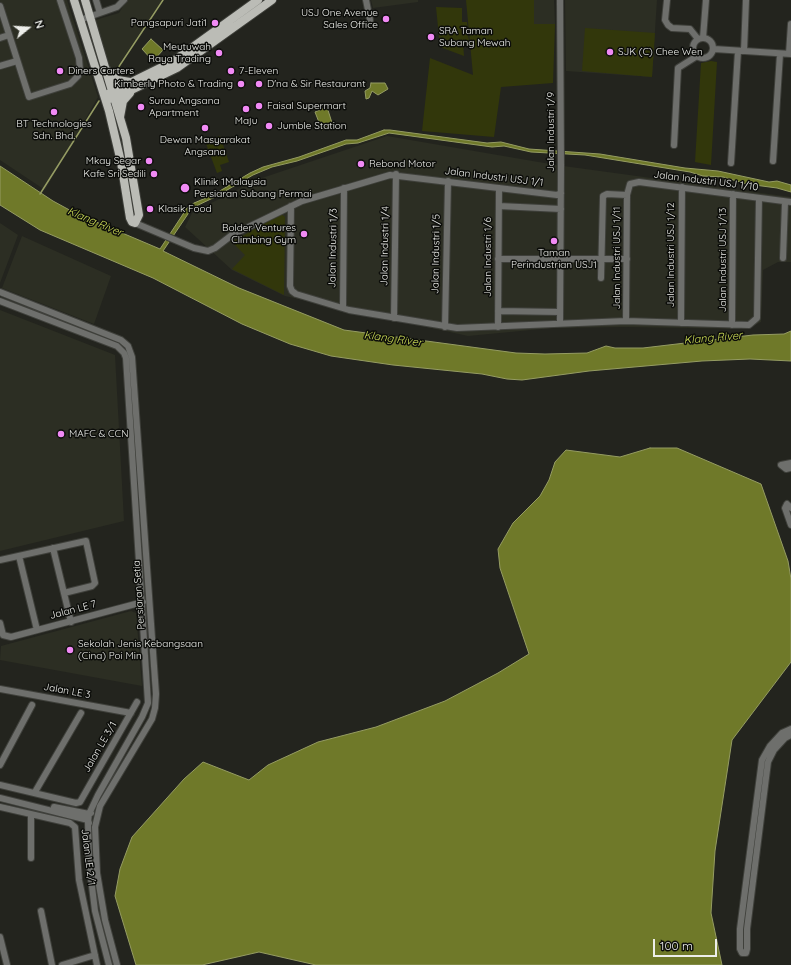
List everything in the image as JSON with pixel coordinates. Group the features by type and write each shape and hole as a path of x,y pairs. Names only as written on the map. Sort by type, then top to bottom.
{"main road":[{"path":"74,0 80,20 110,96 120,120 131,161 139,215 136,223 132,222 130,218 110,96 104,64 85,0"},
{"path":"120,120 123,101 133,86 172,62 258,0"},
{"path":"110,96 177,68 272,0"},
{"path":"104,64 112,76 133,86"}],"street":[{"path":"0,6 29,97 70,84 76,79 80,71 79,58 60,0"},
{"path":"96,0 100,13"},
{"path":"80,20 117,7 124,0"},
{"path":"366,0 370,20"},
{"name":"Jalan Industri 1/9","path":"560,0 560,323"},
{"path":"666,0 665,20 668,25 672,28 690,30 700,38 712,42 714,49"},
{"path":"697,56 694,53 693,46 700,38 706,0"},
{"path":"731,163 746,0"},
{"path":"714,49 790,54 791,24"},
{"path":"0,38 9,35"},
{"path":"674,145 678,68 697,56 707,58 714,49"},
{"path":"773,161 780,54"},
{"path":"0,66 17,61"},
{"name":"Jalan Industri USJ 1/1","path":"136,223 164,236 204,251 212,250 232,235 291,206 390,174 557,195 561,193"},
{"name":"Jalan Industri 1/4","path":"394,318 396,174"},
{"name":"Jalan Industri 1/5","path":"445,327 448,181"},
{"name":"Jalan Industri USJ 1/10","path":"627,195 629,186 636,182 788,202"},
{"name":"Jalan Industri USJ 1/12","path":"681,323 682,187"},
{"name":"Jalan Industri 1/3","path":"343,308 344,188"},
{"name":"Jalan Industri 1/6","path":"498,327 499,188"},
{"path":"601,278 603,196 607,194 627,195"},
{"name":"Jalan Industri USJ 1/13","path":"732,325 733,194"},
{"name":"Jalan Industri USJ 1/11","path":"626,321 627,195"},
{"path":"291,206 290,286 292,291 296,294 343,308 445,327 472,328 626,321 749,325 757,318 759,198"},
{"path":"783,258 788,202"},
{"path":"499,206 561,209"},
{"path":"498,258 627,259"},
{"path":"0,292 121,340 130,348 123,352 117,346 0,301"},
{"path":"498,311 560,312"},
{"name":"Persiaran Setia","path":"117,965 105,920 97,873 95,826 98,812 114,781 152,718 155,708 156,694 132,357 130,348"},
{"name":"Persiaran Setia","path":"109,965 95,911 88,856 89,817 148,703 140,603 126,358 123,352"},
{"path":"791,463 780,465 786,469 791,468"},
{"path":"791,508 787,504 785,508 791,525"},
{"path":"0,560 86,541 95,583 92,586 64,593"},
{"path":"53,548 71,622"},
{"path":"19,556 37,630"},
{"name":"Jalan LE 7","path":"0,622 3,635 11,638 140,603 150,602"},
{"name":"Jalan LE 3","path":"0,689 131,713"},
{"name":"Jalan LE 3/1","path":"35,792 76,803 80,802 137,702"},
{"path":"0,765 32,705"},
{"path":"0,785 35,792 81,713"},
{"path":"791,729 782,733 770,746 762,760 740,929 740,949 742,953 746,953 747,949 747,930 768,762 774,750 785,738 791,735"},
{"path":"9,809 14,788"},
{"path":"0,794 11,799"},
{"path":"0,798 11,799 89,817"},
{"name":"Jalan LE 2/1","path":"0,807 70,824 75,827 79,880 97,965"},
{"path":"89,817 95,811 98,812"},
{"path":"31,814 31,858"},
{"path":"89,817 92,827 95,826"},
{"path":"41,911 52,965"},
{"path":"0,937 7,965"},
{"path":"62,965 95,955"}],"shaded area":[{"path":"0,0 67,0 98,97 45,190 0,160"},
{"path":"127,0 162,0 114,72 110,70 95,20 119,13"},
{"path":"371,0 418,0 418,2 373,8"},
{"path":"466,0 534,0 534,24 555,24 553,83 501,87 494,137 422,131 430,58 473,75"},
{"path":"534,0 554,0 555,24 534,24"},
{"name":"SJK (C) Chee Wen","path":"565,0 657,0 652,77 566,71"},
{"path":"436,7 462,8 462,22 467,22 469,43 463,43 464,56 440,47"},
{"path":"585,28 655,33 652,77 582,71"},
{"path":"711,61 717,62 711,165 695,162 701,63"},
{"path":"220,136 229,162 220,165 222,171 217,173 205,141"},
{"path":"387,136 556,165 791,197 791,262 778,262 763,270 761,322 747,329 626,327 552,328 468,336 285,296 232,270 185,227 192,213 256,180"},
{"path":"281,214 285,217 284,295 232,269 245,255 232,242"},
{"path":"0,223 18,235 0,283"},
{"path":"22,236 111,276 94,324 2,288"},
{"path":"0,310 115,355 124,521 0,551"},
{"name":"Sekolah Jenis Kebangsaan (Cina) Poi Min","path":"131,611 136,613 142,686 0,660 1,646"}],"water":[{"path":"151,39 163,50 153,61 142,49"},
{"path":"371,83 385,83 388,89 378,95 372,91 369,98 366,99 365,91 370,88"},
{"path":"327,107 333,126 322,130 315,112"},
{"name":"Klang River","path":"384,130 487,143 501,142 529,149 600,154 685,168 718,171 769,182 777,181 791,185 791,192 777,188 747,184 723,177 703,176 690,172 585,155 531,152 504,146 492,147 389,133 358,143 346,144 297,161 272,167 253,175 215,197 192,208 163,251 239,288 344,330 516,353 545,354 587,353 606,346 615,348 643,348 753,335 784,334 791,331 791,361 750,359 702,361 589,371 522,380 331,356 290,344 242,324 153,278 40,230 0,205 0,166 53,201 75,213 160,249 187,208 194,203 213,195 250,173 263,167 299,157 346,140 357,140"},
{"path":"650,448 677,448 761,484 788,561 791,579 791,662 732,740 715,851 711,913 722,965 316,965 259,952 202,965 136,965 115,896 120,869 132,837 184,779 203,762 249,780 268,765 318,742 376,727 445,701 498,673 529,654 500,568 498,549 513,523 540,496 549,480 555,462 566,450 620,457"}],"waterway":[{"path":"116,71 163,0"},
{"path":"40,194 99,101"}],"place":[{"name":"USJ One Avenue Sales Office","path":"386,19"},
{"name":"Pangsapuri Jati1","path":"215,23"},
{"name":"SRA Taman Subang Mewah","path":"431,37"},
{"name":"SJK (C) Chee Wen","path":"610,52"},
{"name":"Meutuwah Raya Trading","path":"219,53"},
{"name":"Diners Carters","path":"60,71"},
{"name":"7-Eleven","path":"231,71"},
{"name":"Kimberly Photo & Trading","path":"241,84"},
{"name":"D'na & Sir Restaurant","path":"259,84"},
{"name":"Faisal Supermart","path":"259,106"},
{"name":"Surau Angsana Apartment","path":"141,107"},
{"name":"Maju","path":"246,109"},
{"name":"BT Technologies Sdn. Bhd.","path":"54,112"},
{"name":"Jumble Station","path":"269,126"},
{"name":"Dewan Masyarakat Angsana","path":"205,128"},
{"name":"Mkay Segar","path":"149,161"},
{"name":"Rebond Motor","path":"361,164"},
{"name":"Kafe Sri Sedili","path":"154,174"},
{"name":"Klinik 1Malaysia Persiaran Subang Permai","path":"185,188"},
{"name":"Klasik Food","path":"150,209"},
{"name":"Bolder Ventures Climbing Gym","path":"304,234"},
{"name":"Taman Perindustrian USJ1","path":"554,241"},
{"name":"MAFC & CCN","path":"61,434"},
{"name":"Sekolah Jenis Kebangsaan (Cina) Poi Min","path":"70,650"}]}
